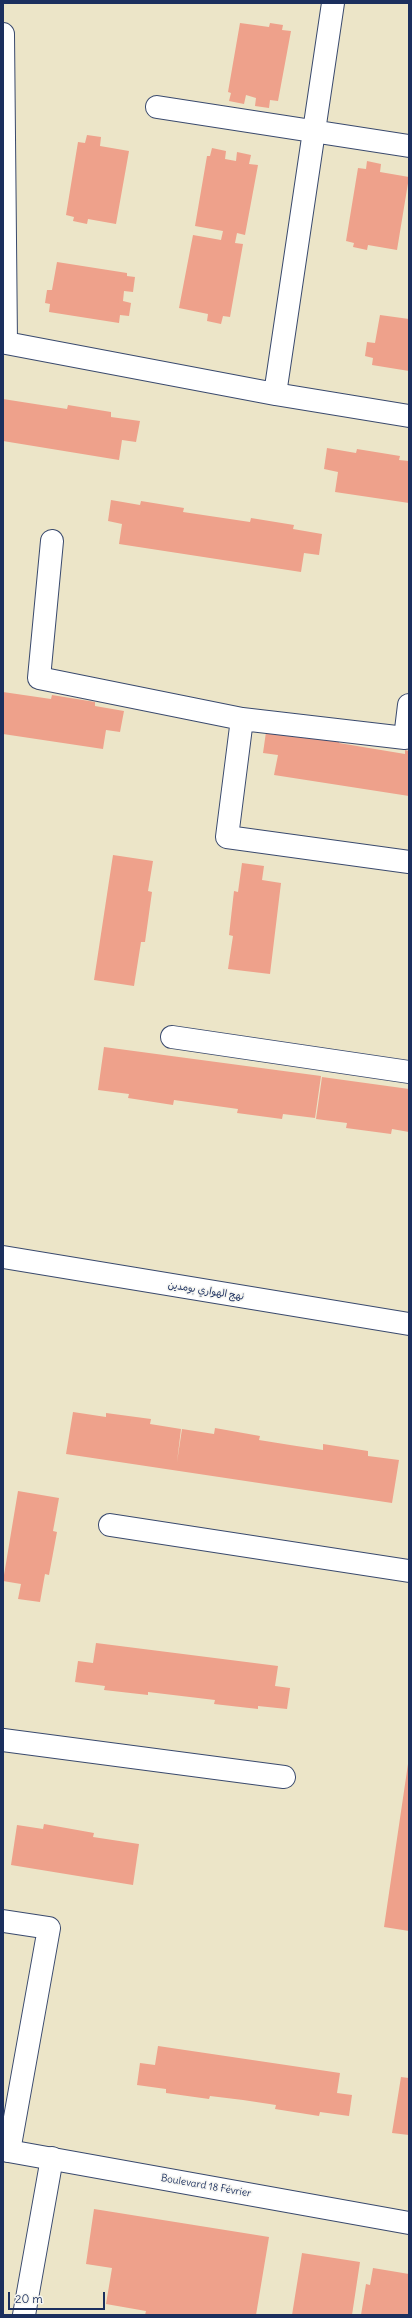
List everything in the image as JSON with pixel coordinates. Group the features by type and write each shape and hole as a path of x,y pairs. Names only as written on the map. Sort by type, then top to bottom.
{"street":[{"path":"275,394 333,3"},
{"path":"3,34 5,343 275,394 409,416"},
{"path":"157,107 409,146"},
{"path":"52,541 39,678 242,719 405,738 409,705"},
{"path":"242,719 227,837 409,862"},
{"path":"172,1037 409,1072"},
{"name":"نهج الهواري بومدين","path":"3,1258 409,1324"},
{"path":"110,1525 409,1571"},
{"path":"3,1740 284,1777"},
{"path":"3,1921 49,1928 6,2150"},
{"name":"Boulevard 18 Février","path":"6,2150 409,2223"},
{"path":"24,2315 52,2158"}],"building":[{"path":"240,23 269,27 270,23 283,25 282,30 291,31 278,101 270,100 269,108 255,106 256,98 246,95 244,104 229,101 231,93 228,92"},
{"path":"87,135 101,137 100,146 129,151 116,224 88,219 87,224 73,221 74,217 66,215 78,142 85,143"},
{"path":"212,148 226,151 225,159 236,161 237,152 251,155 249,164 258,165 245,235 237,233 235,243 243,244 230,317 223,316 221,324 207,321 208,314 179,308 193,235 221,240 223,231 195,226 207,156 210,156"},
{"path":"367,161 381,164 380,172 409,177 397,250 368,245 367,250 353,247 354,243 346,241 358,168 366,169"},
{"path":"57,262 127,273 127,276 135,277 133,292 124,291 123,301 131,303 129,316 120,315 119,323 49,312 50,304 45,303 47,290 52,290"},
{"path":"380,315 409,319 409,371 372,365 373,358 365,356 367,342 375,343"},
{"path":"3,399 67,409 68,405 111,412 111,417 140,421 136,442 122,440 119,460 3,441"},
{"path":"327,448 356,453 357,449 400,456 399,460 409,461 409,503 335,492 338,472 324,469"},
{"path":"111,500 140,505 141,501 184,508 183,512 250,522 251,518 294,525 293,529 322,534 319,555 304,553 301,572 119,544 122,524 108,521"},
{"path":"3,692 51,699 52,695 95,702 95,706 124,711 120,732 106,730 103,749 3,734"},
{"path":"266,732 339,739 339,743 405,754 405,750 409,751 409,796 274,775 278,755 263,753"},
{"path":"113,855 153,861 148,891 152,892 145,942 141,942 134,986 94,980"},
{"path":"242,863 264,866 262,880 281,883 270,974 228,969 233,936 229,935 234,891 238,892"},
{"path":"104,1047 321,1076 315,1118 283,1114 282,1119 237,1113 238,1109 174,1100 173,1105 128,1098 129,1094 98,1090"},
{"path":"322,1077 409,1089 409,1132 392,1129 391,1134 346,1128 347,1123 316,1119"},
{"path":"73,1412 106,1417 106,1413 151,1419 150,1424 181,1429 177,1462 182,1429 214,1434 215,1428 260,1436 259,1440 323,1450 323,1444 368,1451 368,1456 399,1460 392,1503 66,1454"},
{"path":"18,1491 59,1498 53,1531 57,1532 49,1575 45,1574 40,1602 18,1599 21,1584 3,1581"},
{"path":"96,1643 278,1666 275,1686 290,1688 287,1709 258,1706 258,1709 214,1704 215,1700 148,1692 148,1695 104,1690 105,1686 75,1682 78,1661 93,1663"},
{"path":"409,1764 409,1931 384,1927"},
{"path":"44,1824 94,1833 93,1837 139,1844 133,1885 11,1865 17,1825 43,1829"},
{"path":"158,2046 340,2073 337,2093 352,2095 349,2116 320,2112 319,2116 275,2109 276,2105 210,2096 209,2099 166,2093 166,2089 137,2085 140,2063 155,2065"},
{"path":"401,2077 409,2078 409,2135 392,2133"},
{"path":"94,2209 269,2237 256,2315 145,2315 146,2311 106,2304 112,2268 86,2264"},
{"path":"302,2253 360,2262 352,2315 292,2315"},
{"path":"373,2268 409,2274 409,2315 361,2315 366,2284 370,2285"}]}
